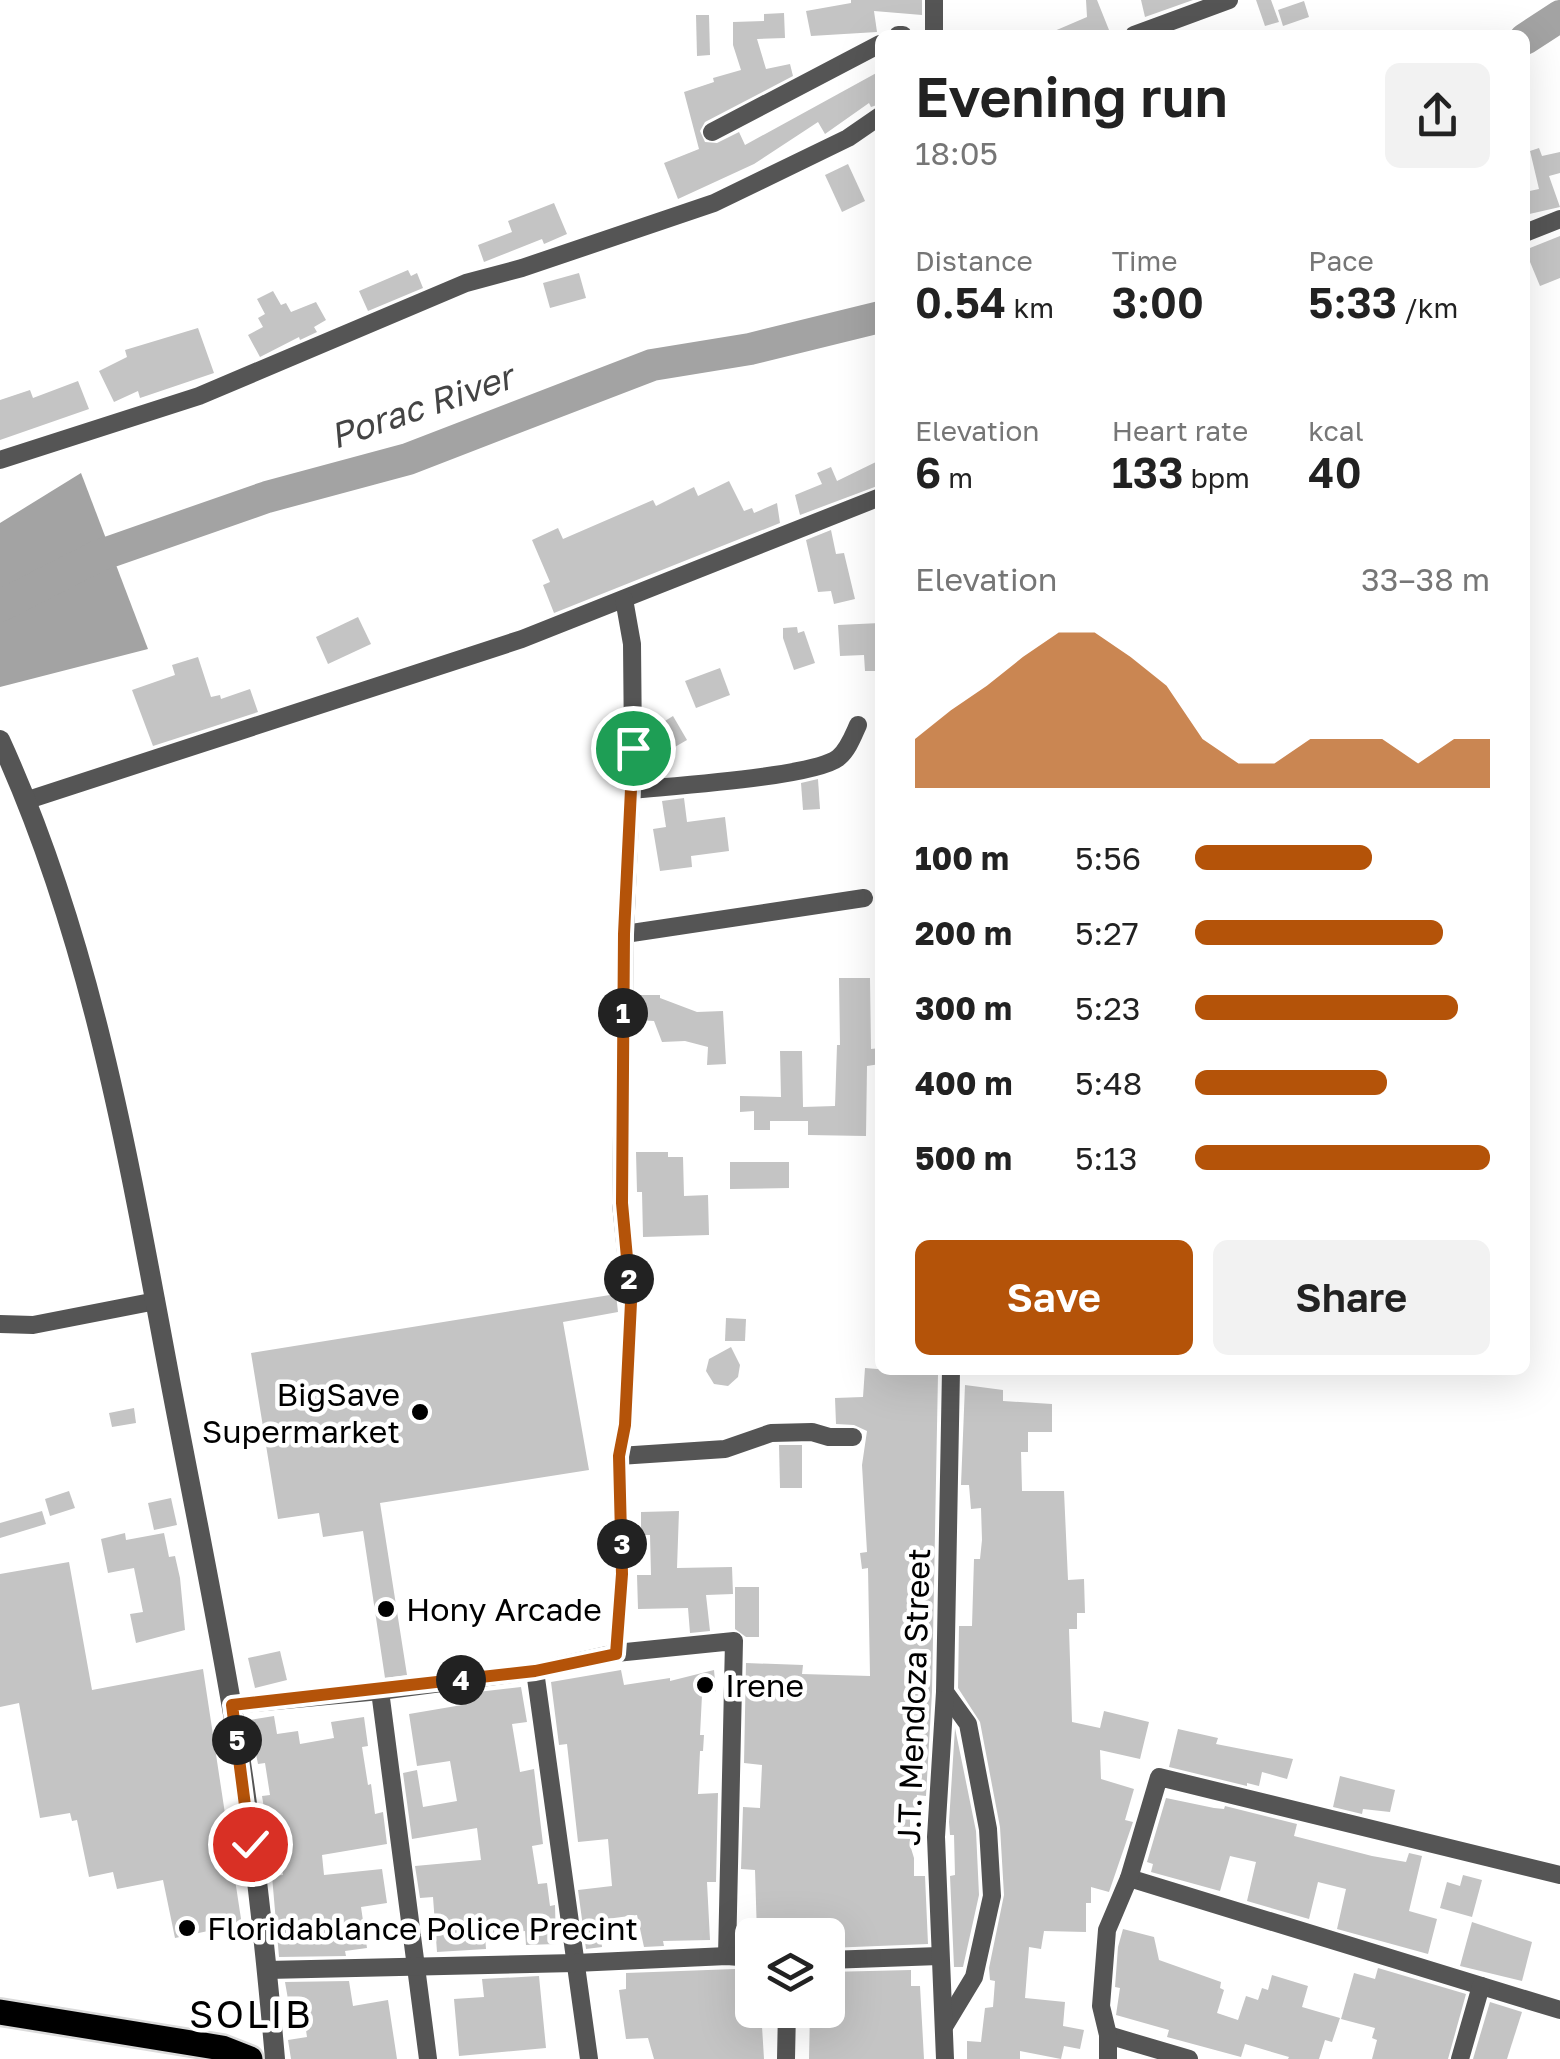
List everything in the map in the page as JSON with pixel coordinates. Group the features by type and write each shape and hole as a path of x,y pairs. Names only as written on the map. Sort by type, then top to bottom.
{"main road":[{"path":"0,2012 222,2048 250,2059"}],"street":[{"path":"934,0 934,30"},
{"path":"1148,30 1230,0"},
{"path":"712,132 875,47"},
{"path":"0,460 198,396 466,283 714,203 848,138 875,119"},
{"path":"1530,231 1560,220"},
{"path":"28,800 522,639 875,500"},
{"path":"616,1654 622,1574 619,1456 625,1425 631,1302 622,1203 624,934 632,790 632,644 624,599"},
{"path":"632,790 816,766 838,759 858,725"},
{"path":"0,740 28,800 73,932 118,1104 232,1705 267,1970 274,2059"},
{"path":"624,934 864,898"},
{"path":"0,1324 33,1326 156,1302"},
{"name":"J.T. Mendoza Street","path":"945,2059 936,1837 944,1692 951,1375"},
{"path":"619,1456 725,1449 771,1433 853,1437"},
{"path":"232,1705 380,1691 535,1671 616,1654 734,1641 726,1956"},
{"path":"535,1671 590,2059"},
{"path":"380,1691 428,2059"},
{"path":"944,1692 968,1724 988,1829 992,1896 974,1976 944,2026"},
{"path":"1108,2059 1102,2006 1108,1930 1129,1878 1159,1777 1560,1875"},
{"path":"1129,1878 1560,2010"},
{"path":"845,1959 939,1956"},
{"path":"267,1970 735,1957"},
{"path":"1460,2059 1481,1986"},
{"path":"786,2028 786,2059"},
{"path":"1108,2035 1189,2059"}],"shaded area":[{"path":"81,473 148,649 0,687 0,523"}],"building":[{"path":"922,0 922,15 874,11 875,32 811,36 806,11 851,3"},
{"path":"1086,0 1097,0 1109,30 1057,30 1087,17"},
{"path":"1141,0 1193,0 1145,17"},
{"path":"1256,0 1271,0 1279,22 1265,26"},
{"path":"1304,1 1309,17 1283,26 1278,10"},
{"path":"784,13 785,38 757,39 766,69 790,64 793,76 705,122 700,131 705,142 717,143 739,132 745,145 875,74 875,106 869,103 825,134 818,122 754,164 678,199 664,163 699,149 684,92 741,70 733,45 733,22 764,21 764,14"},
{"path":"696,15 709,15 710,55 697,56"},
{"path":"1539,148 1542,156 1560,152 1560,173 1549,176 1560,207 1530,214 1530,191 1539,189 1530,151"},
{"path":"848,164 865,201 842,212 825,175"},
{"path":"554,203 567,234 544,244 542,239 484,262 478,245 512,232 508,221"},
{"path":"1560,236 1560,278 1540,286 1530,262 1530,248"},
{"path":"408,270 411,276 417,273 423,288 368,311 359,291"},
{"path":"579,273 586,298 550,308 543,283"},
{"path":"273,291 281,305 286,303 291,312 316,302 326,320 314,327 317,332 260,357 248,335 263,327 258,318 265,314 257,299"},
{"path":"198,328 214,373 140,398 138,391 114,402 99,371 127,357 125,350"},
{"path":"78,381 89,409 0,440 0,400 30,390 33,398"},
{"path":"875,462 875,487 800,515 795,495 822,484 817,473 831,467 837,481"},
{"path":"729,481 744,511 752,508 754,513 777,503 780,523 554,613 543,585 550,582 532,540 558,528 563,539 653,500 656,506 694,487 698,496"},
{"path":"831,530 836,554 844,553 855,599 834,604 831,591 818,592 806,540"},
{"path":"358,617 371,644 328,664 316,637"},
{"path":"875,623 875,671 865,671 864,655 840,656 838,625"},
{"path":"797,627 798,633 804,631 815,663 794,670 783,628"},
{"path":"198,657 211,697 220,695 221,699 250,689 258,712 153,746 132,690 175,675 172,665"},
{"path":"720,668 730,695 696,708 685,681"},
{"path":"673,716 687,740 666,752 652,729"},
{"path":"818,779 820,809 803,810 801,783"},
{"path":"684,798 687,822 725,817 729,851 691,856 692,867 660,871 653,829 666,827 662,801"},
{"path":"839,978 870,978 871,1049 875,1049 875,1065 867,1066 866,1136 808,1135 808,1121 770,1121 770,1130 754,1130 754,1111 740,1112 740,1096 781,1097 780,1051 802,1051 803,1107 835,1106 840,1045"},
{"path":"637,995 660,995 697,1012 723,1011 726,1064 707,1065 708,1047 685,1041 662,1042 654,1021 636,1020"},
{"path":"636,1152 668,1152 668,1157 683,1157 684,1196 708,1195 709,1235 643,1237"},
{"path":"730,1162 789,1162 789,1188 730,1189"},
{"name":"BigSave Supermarket","path":"616,1294 618,1312 563,1322 589,1470 380,1503 407,1675 385,1678 363,1531 323,1537 319,1513 278,1519 251,1353"},
{"path":"726,1318 746,1319 745,1341 725,1341"},
{"path":"731,1347 740,1365 738,1377 728,1386 714,1384 706,1371 709,1359"},
{"path":"865,1368 875,1369 875,1375 938,1375 932,1692 926,1796 917,1795 916,1812 910,1811 914,1876 925,1876 928,1944 845,1947 845,1918 756,1918 755,1870 741,1869 743,1807 760,1808 762,1765 744,1763 746,1663 803,1665 802,1674 870,1676 868,1568 862,1569 860,1553 867,1552 862,1465 867,1431 836,1424 835,1398 863,1397"},
{"path":"965,1385 1003,1390 1003,1401 1052,1404 1052,1432 1028,1432 1028,1452 1021,1452 1022,1491 1064,1491 1068,1580 1084,1579 1085,1613 1077,1613 1077,1629 1069,1629 1072,1722 1100,1728 1104,1711 1149,1722 1140,1759 1100,1750 1101,1779 1134,1789 1125,1820 1133,1822 1109,1892 1091,1887 1091,1903 1086,1903 1086,1932 1044,1931 1041,1949 1029,1947 1025,1998 1065,2002 1063,2026 1084,2030 1080,2049 1064,2046 1061,2059 1020,2051 1020,2059 967,2059 967,2041 981,2042 985,2008 993,2007 995,1981 990,1980 989,1968 1004,1895 1000,1827 980,1722 958,1688 959,1626 972,1626 974,1559 980,1559 982,1540 981,1508 971,1509 969,1485 961,1485"},
{"path":"134,1408 136,1423 112,1427 109,1413"},
{"path":"779,1445 802,1445 802,1488 780,1488"},
{"path":"69,1491 75,1508 50,1516 45,1499"},
{"path":"171,1498 177,1525 154,1530 148,1503"},
{"path":"42,1511 46,1524 0,1538 0,1523"},
{"path":"679,1511 677,1568 732,1567 733,1594 706,1595 710,1631 690,1633 688,1608 638,1609 637,1575 651,1575 650,1535 641,1535 641,1512"},
{"path":"125,1533 126,1540 164,1533 169,1557 175,1556 180,1578 185,1630 136,1643 130,1614 143,1612 134,1568 108,1573 101,1539"},
{"path":"69,1562 92,1690 203,1669 243,1932 228,1933 227,1927 175,1938 163,1880 117,1889 113,1872 89,1877 77,1820 72,1821 70,1813 40,1818 19,1703 0,1707 0,1574"},
{"path":"735,1587 759,1587 759,1637 746,1637 735,1629"},
{"path":"280,1651 287,1680 255,1688 248,1658"},
{"path":"621,1670 624,1685 670,1681 714,1670 716,1691 702,1695 700,1735 704,1735 698,1794 718,1793 716,1882 707,1882 710,1940 663,1941 664,1946 644,1947 637,1915 599,1920 602,1947 586,1949 578,1890 612,1886 608,1839 578,1842 567,1744 559,1745 551,1682"},
{"path":"521,1687 527,1722 512,1724 520,1772 534,1769 543,1844 532,1846 538,1884 547,1883 550,1906 555,1905 556,1944 526,1945 525,1931 485,1935 486,1949 437,1952 433,1897 420,1898 415,1866 481,1860 477,1828 412,1839 403,1773 417,1770 423,1807 457,1801 450,1761 417,1766 409,1714 462,1705 460,1694"},
{"path":"274,1716 277,1734 298,1731 300,1744 334,1738 331,1722 364,1717 368,1746 362,1747 368,1785 371,1784 375,1814 383,1812 387,1844 322,1855 324,1875 382,1869 387,1903 361,1907 367,1948 345,1951 346,1956 279,1957 272,1876 283,1875 276,1825 267,1826 262,1796 270,1795 265,1763 258,1764 249,1720"},
{"path":"955,1728 976,1831 979,1895 963,1967 954,1967 950,1876 955,1875 954,1835 950,1835 949,1822"},
{"path":"1178,1729 1218,1738 1216,1744 1293,1759 1287,1779 1262,1772 1259,1786 1247,1786 1169,1767"},
{"path":"1340,1776 1395,1790 1390,1812 1363,1809 1362,1814 1333,1807"},
{"path":"1166,1798 1214,1808 1225,1806 1297,1824 1294,1836 1372,1856 1406,1862 1409,1853 1422,1856 1409,1911 1437,1919 1428,1954 1337,1929 1346,1889 1318,1882 1309,1919 1247,1901 1256,1862 1230,1856 1220,1891 1151,1872 1153,1864 1147,1862"},
{"path":"1463,1875 1482,1880 1472,1917 1440,1908 1447,1882 1460,1886"},
{"path":"1472,1922 1532,1942 1522,1981 1460,1966"},
{"path":"1123,1929 1154,1937 1159,1960 1221,1982 1220,1988 1224,1990 1217,2013 1238,2020 1246,1996 1258,2000 1262,1988 1268,1990 1272,1975 1308,1986 1302,2007 1340,2018 1332,2042 1325,2040 1319,2059 1288,2059 1245,2044 1241,2057 1167,2037 1169,2030 1116,2015 1120,1988 1115,1987 1118,1947"},
{"path":"1378,1968 1466,1994 1448,2059 1372,2059 1377,2040 1372,2038 1375,2028 1341,2019 1354,1973 1375,1979"},
{"path":"735,1969 735,2028 762,2028 764,2059 654,2059 648,2038 626,2039 619,1990 626,1989 626,1973"},
{"path":"911,1970 911,1986 920,1986 924,2059 809,2059 810,2028 845,2028 845,1972"},
{"path":"539,1976 546,2048 459,2056 454,1999 484,1997 482,1979"},
{"path":"349,1981 353,2006 388,2000 397,2059 291,2059 288,2040 307,2037 302,2003 289,2005 285,1982"},
{"path":"1490,2002 1522,2012 1507,2059 1473,2059"}],"waterway":[{"name":"Porac River","path":"1530,36 1560,16"},
{"name":"Porac River","path":"0,606 98,556 267,497 408,459 652,365 750,349 875,318"}],"place":[{"name":"BigSave Supermarket","path":"420,1412"},
{"name":"Hony Arcade","path":"386,1609"},
{"name":"Irene","path":"705,1685"},
{"name":"Floridablance Police Precint","path":"187,1928"}],"district":[{"name":"SOLIB","path":"251,2013"}],"route":[{"path":"250,1844 232,1705 535,1671 616,1654 622,1574 619,1456 625,1425 631,1302 622,1203 622,1055 633,748"}]}
